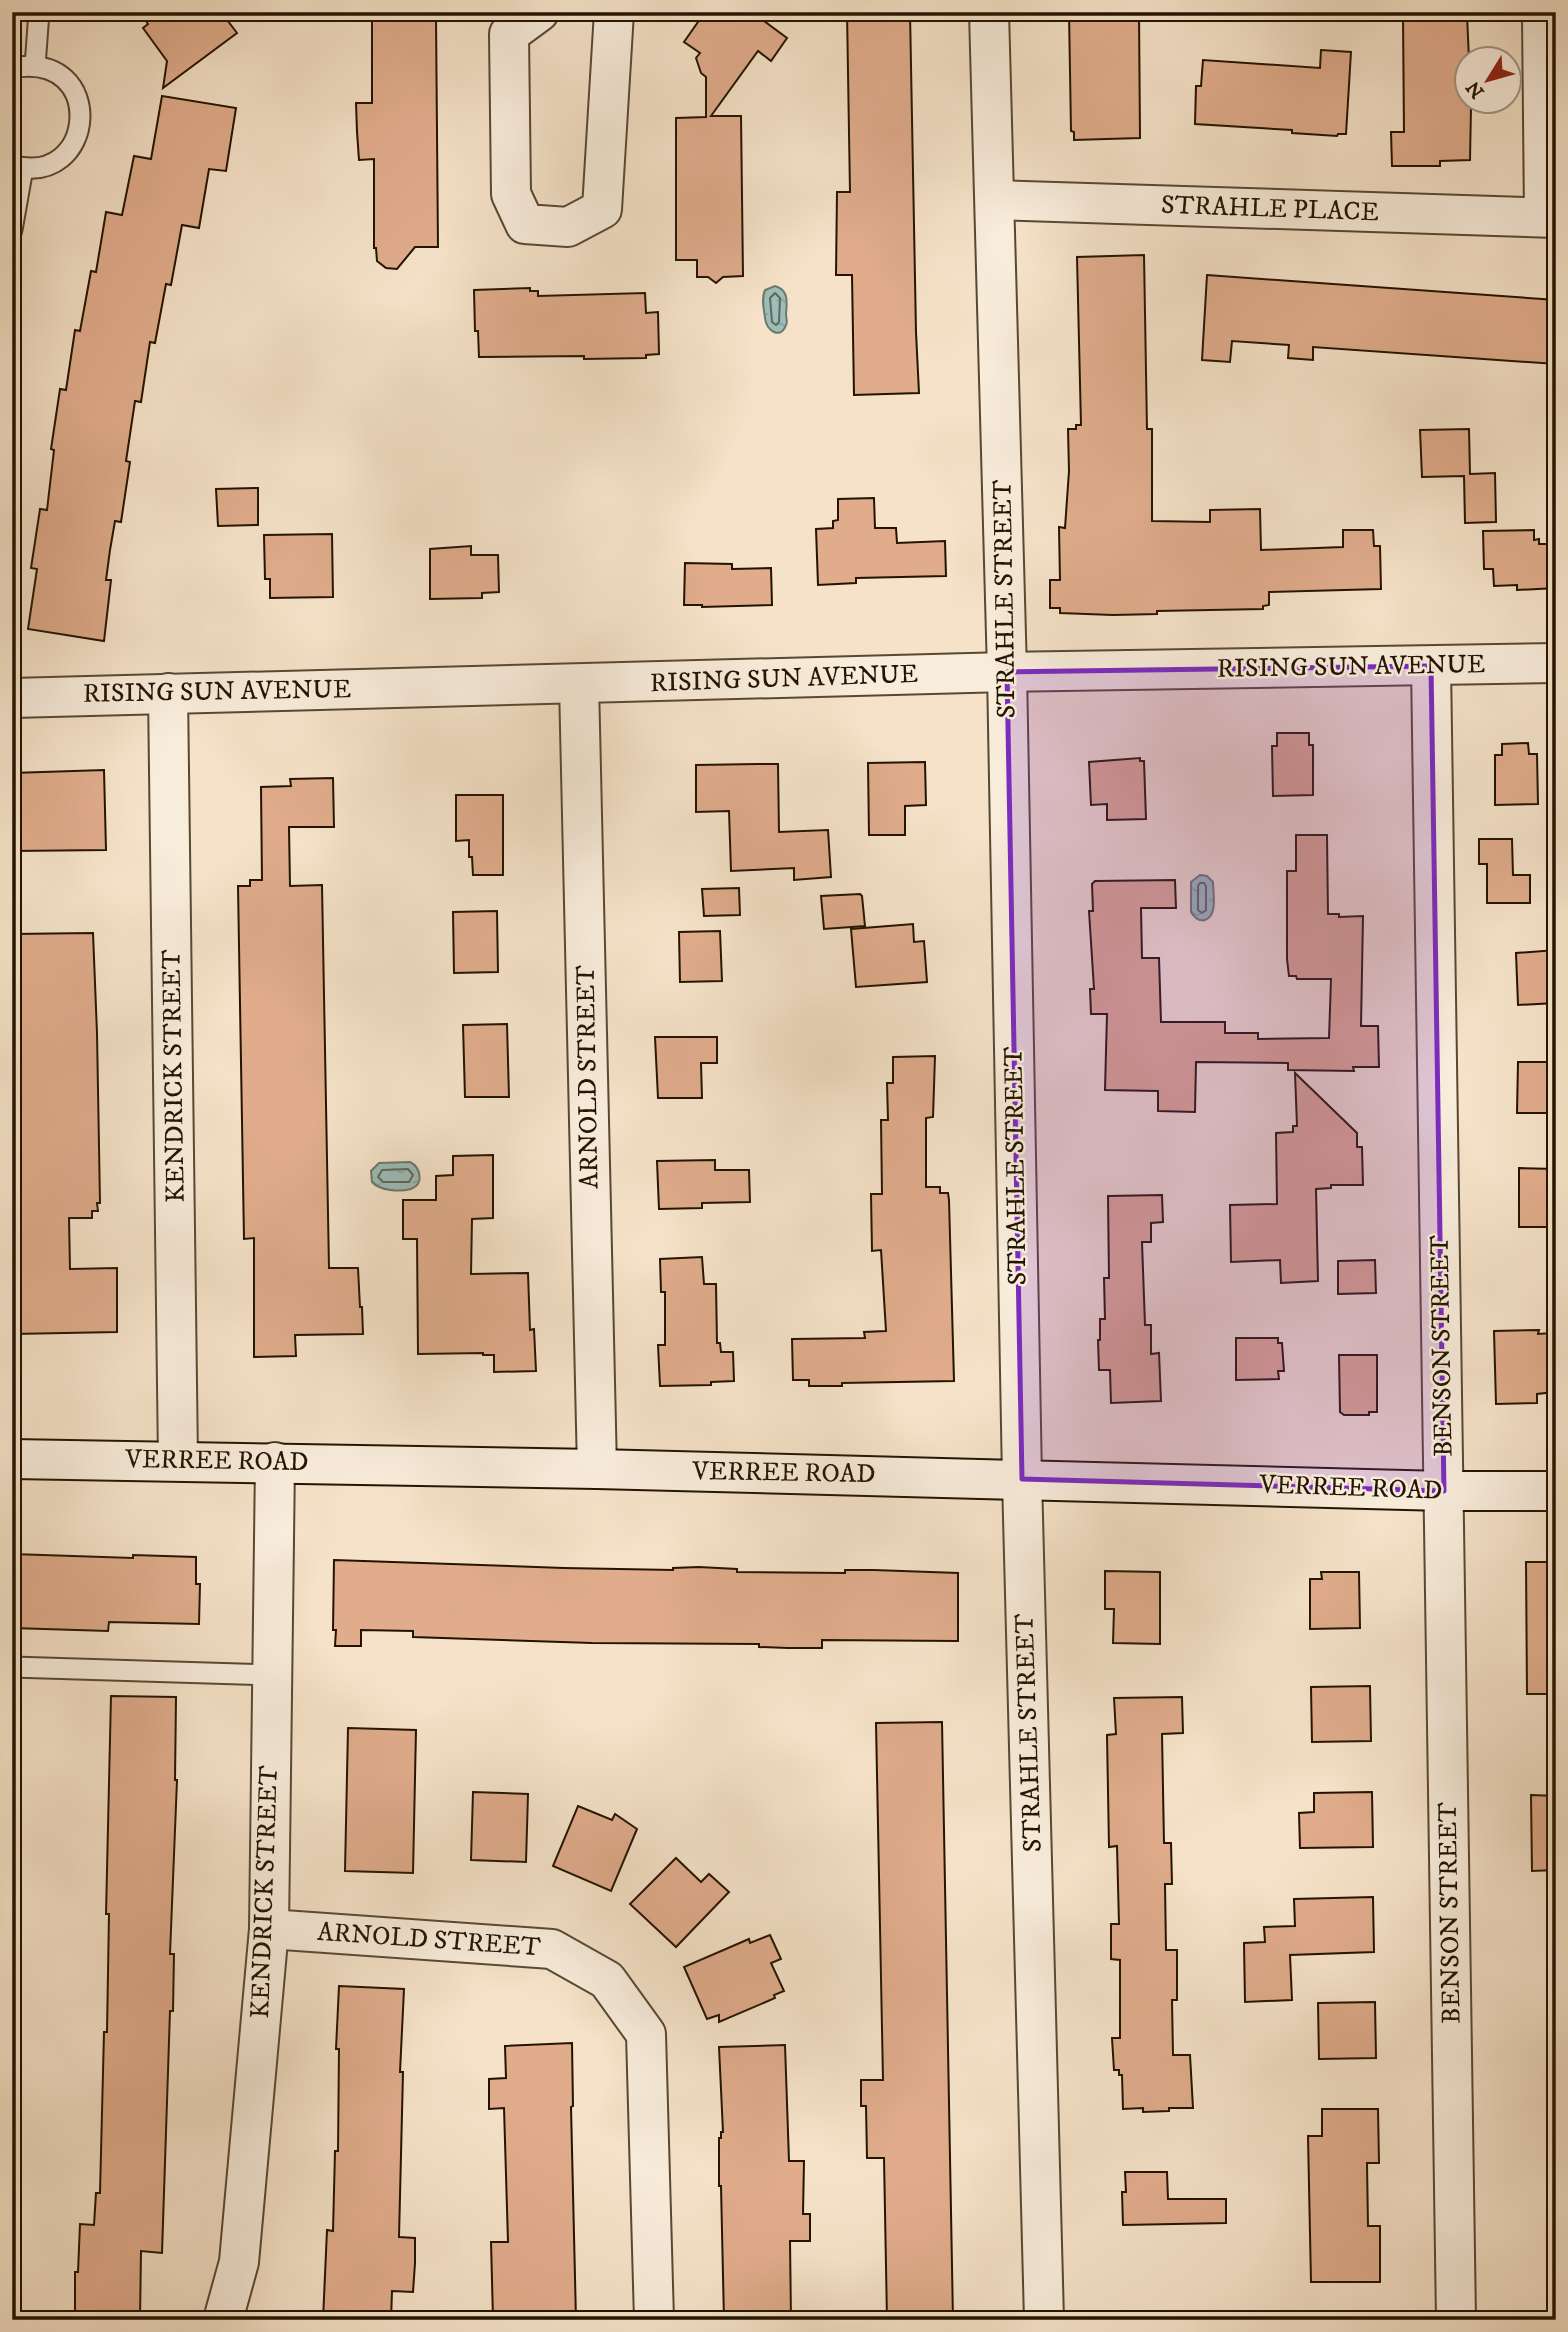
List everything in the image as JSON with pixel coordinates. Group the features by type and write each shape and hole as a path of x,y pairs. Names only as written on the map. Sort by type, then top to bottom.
{"street":[{"path":"539,12 509,34 511,194 525,224 568,227 602,209 614,12"},
{"name":"STRAHLE STREET","path":"989,12 996,200 1022,1479 1044,2320"},
{"name":"STRAHLE PLACE","path":"996,200 1550,218 1542,16 1546,12"},
{"name":"RISING SUN AVENUE","path":"12,698 1007,672 1556,663"},
{"name":"BENSON STREET","path":"1431,666 1456,2320"},
{"name":"ARNOLD STREET","path":"579,684 597,1469"},
{"name":"KENDRICK STREET","path":"169,693 178,1460"},
{"name":"VERREE ROAD","path":"12,1459 275,1462 1444,1491 1556,1491"},
{"name":"KENDRICK STREET","path":"223,2320 239,2262 269,1929 275,1462"},
{"name":"ARNOLD STREET","path":"269,1929 552,1949 607,1980 646,2034 654,2320"}],"lane":[{"path":"35,66 39,12"},
{"path":"12,68 45,67 61,75 80,102 82,119 78,136 69,150 56,162 40,167 18,166 12,230"},
{"path":"12,1667 272,1675"}],"highlighted area":[{"path":"1431,666 1444,1491 1022,1479 1007,672"}],"water":[{"path":"775,286 783,290 787,301 787,324 784,330 777,333 766,323 763,304 765,290"},
{"path":"1200,875 1207,876 1213,882 1212,914 1205,920 1196,919 1191,912 1191,882"},
{"path":"410,1162 419,1176 415,1187 390,1190 372,1182 371,1171 379,1163"}],"building":[{"path":"140,12 221,12 237,33 163,88 167,61 143,28 148,24"},
{"path":"705,12 752,12 787,38 771,61 758,51 711,116 741,116 743,276 723,277 716,283 708,277 697,277 697,260 676,260 676,118 706,117 706,77 701,73 696,58 700,53 684,42"},
{"path":"847,12 910,12 919,393 854,395 852,275 836,275 837,192 850,192"},
{"path":"1069,12 1139,12 1140,138 1074,140 1074,132 1071,131"},
{"path":"1467,14 1468,46 1452,46 1452,116 1471,116 1470,160 1440,161 1440,166 1392,166 1391,132 1404,132 1403,16"},
{"path":"436,17 438,247 415,247 397,269 386,268 377,261 374,248 374,159 359,160 357,132 356,103 372,103 372,18"},
{"path":"1321,50 1351,52 1346,134 1337,136 1292,133 1292,130 1195,124 1196,86 1201,86 1203,60 1320,68"},
{"path":"162,96 236,108 226,171 209,169 199,228 182,225 171,285 166,284 155,343 150,342 141,402 135,401 121,522 115,521 110,550 106,580 111,580 104,641 28,629 37,569 31,568 40,509 47,510 54,450 51,449 60,389 66,390 75,330 80,331 91,271 96,272 106,212 122,215 134,156 151,159"},
{"path":"1144,255 1147,429 1152,429 1152,521 1210,522 1210,510 1260,509 1261,550 1343,547 1343,530 1373,530 1374,546 1380,546 1381,589 1269,592 1269,605 1263,606 1263,609 1157,611 1157,614 1113,615 1060,613 1060,608 1050,608 1050,580 1060,580 1059,527 1065,528 1069,471 1068,429 1076,429 1076,425 1081,425 1077,257"},
{"path":"1207,275 1556,300 1556,364 1313,347 1313,360 1288,358 1289,345 1232,341 1230,362 1202,360"},
{"path":"530,288 530,291 538,291 538,296 645,293 646,313 658,312 659,354 646,355 646,358 479,357 474,290"},
{"path":"1469,429 1470,474 1495,473 1496,522 1465,523 1464,476 1422,477 1420,430"},
{"path":"258,488 258,525 218,526 216,489"},
{"path":"874,498 875,528 896,528 897,543 945,541 946,576 856,578 856,583 818,585 816,529 833,528 833,521 838,520 838,499"},
{"path":"1534,530 1534,540 1539,539 1539,544 1556,544 1556,588 1517,590 1517,585 1494,586 1493,569 1484,569 1483,531"},
{"path":"332,534 333,597 270,598 270,579 265,579 264,535"},
{"path":"471,546 471,555 498,555 499,592 482,593 482,598 430,599 430,549"},
{"path":"685,563 732,564 732,569 771,568 772,605 684,605"},
{"path":"1277,733 1309,733 1309,745 1313,745 1313,795 1273,796 1272,746 1277,746"},
{"path":"1528,743 1529,754 1537,754 1538,804 1495,805 1495,755 1502,755 1502,744"},
{"path":"1140,758 1140,761 1144,761 1146,819 1107,820 1107,804 1091,805 1089,762"},
{"path":"925,762 926,805 905,806 905,835 869,835 868,763"},
{"path":"778,764 779,832 828,830 831,877 794,880 794,868 731,871 729,811 696,812 696,765"},
{"path":"104,770 106,850 12,851 12,773"},
{"path":"333,778 334,827 289,827 290,886 322,885 329,1268 358,1268 363,1334 295,1335 296,1356 254,1357 254,1238 244,1239 238,886 250,886 250,880 262,880 261,787 291,786 290,779"},
{"path":"456,795 503,795 503,875 473,875 469,840 456,841"},
{"path":"1296,835 1327,835 1328,914 1339,914 1339,917 1363,916 1361,1026 1378,1026 1379,1067 1353,1067 1354,1071 1288,1070 1288,1063 1196,1062 1195,1112 1158,1111 1158,1091 1105,1090 1107,1014 1091,1014 1090,989 1094,989 1089,911 1093,911 1092,884 1095,881 1175,880 1176,908 1141,908 1142,958 1159,958 1161,1022 1225,1022 1225,1033 1258,1033 1258,1039 1329,1038 1331,979 1297,979 1296,976 1289,976 1287,871 1296,871"},
{"path":"1479,839 1512,839 1513,875 1530,875 1530,903 1487,903 1487,864 1479,864"},
{"path":"739,888 740,915 704,916 702,889"},
{"path":"860,894 865,926 824,929 821,896"},
{"path":"497,911 498,972 454,973 453,912"},
{"path":"913,924 914,942 924,941 927,982 856,987 851,929"},
{"path":"720,931 722,981 680,982 679,932"},
{"path":"93,933 100,1203 97,1203 98,1211 92,1211 92,1218 69,1218 70,1269 117,1268 117,1332 12,1334 12,1257 15,1257 12,934"},
{"path":"1556,950 1556,1003 1518,1005 1516,953"},
{"path":"507,1024 509,1097 465,1097 463,1025"},
{"path":"655,1037 717,1037 717,1063 701,1063 702,1098 658,1098"},
{"path":"935,1056 933,1117 926,1118 926,1187 940,1187 940,1193 948,1193 954,1381 809,1386 809,1380 793,1380 792,1339 865,1338 864,1332 886,1331 881,1250 872,1251 871,1194 882,1194 881,1120 888,1120 887,1083 893,1083 893,1057"},
{"path":"1518,1062 1556,1062 1556,1113 1517,1113"},
{"path":"1295,1073 1357,1133 1357,1147 1362,1147 1363,1185 1331,1185 1331,1188 1316,1189 1318,1281 1281,1283 1280,1260 1231,1262 1230,1205 1277,1204 1276,1133 1293,1132 1293,1126 1297,1126"},
{"path":"493,1155 493,1218 472,1219 471,1274 528,1273 530,1330 534,1329 536,1371 494,1372 494,1355 483,1353 418,1354 417,1239 403,1239 403,1200 436,1200 436,1176 453,1175 453,1156"},
{"path":"715,1160 715,1170 749,1170 750,1202 702,1203 702,1208 659,1209 657,1161"},
{"path":"1519,1168 1556,1169 1556,1227 1519,1227"},
{"path":"1162,1195 1163,1222 1151,1223 1151,1242 1142,1242 1145,1325 1151,1325 1151,1354 1159,1353 1161,1401 1111,1403 1110,1370 1099,1370 1098,1340 1100,1319 1105,1319 1104,1278 1109,1278 1108,1196"},
{"path":"702,1257 704,1284 716,1284 717,1343 720,1343 721,1352 733,1352 734,1381 711,1382 711,1385 660,1386 658,1345 665,1345 665,1292 661,1292 660,1259"},
{"path":"1375,1260 1376,1293 1338,1294 1338,1261"},
{"path":"1539,1330 1538,1334 1552,1333 1554,1392 1537,1394 1537,1403 1496,1404 1494,1331"},
{"path":"1236,1338 1278,1338 1278,1343 1282,1343 1284,1371 1278,1371 1279,1379 1236,1380"},
{"path":"1339,1355 1377,1355 1377,1412 1369,1412 1369,1415 1344,1415 1340,1412"},
{"path":"12,1554 196,1557 196,1584 200,1584 199,1624 109,1622 108,1631 12,1628"},
{"path":"334,1560 564,1568 673,1570 699,1567 737,1569 737,1572 845,1573 845,1570 874,1570 958,1573 958,1641 822,1640 822,1648 788,1648 759,1647 759,1644 592,1643 413,1637 413,1631 361,1630 361,1646 335,1646"},
{"path":"1526,1562 1556,1562 1556,1694 1527,1694"},
{"path":"1105,1571 1160,1572 1160,1644 1113,1643 1114,1609 1105,1609"},
{"path":"1321,1572 1359,1572 1360,1628 1310,1629 1310,1579 1322,1579"},
{"path":"1370,1686 1371,1741 1312,1742 1311,1687"},
{"path":"111,1696 176,1697 177,1780 170,1954 174,1954 173,2011 170,2011 162,2253 141,2251 140,2320 75,2320 75,2272 78,2272 80,2224 94,2225 96,2193 100,2193 104,2032 107,2032 109,1914 106,1914"},
{"path":"1182,1697 1183,1733 1162,1734 1164,1843 1171,1843 1172,1884 1165,1884 1166,1950 1177,1950 1177,2000 1172,2000 1173,2055 1190,2055 1193,2108 1143,2112 1143,2108 1123,2109 1122,2075 1119,2075 1119,2070 1114,2070 1112,2038 1120,2038 1120,1960 1111,1959 1111,1924 1119,1924 1117,1846 1109,1847 1107,1735 1116,1734 1114,1698"},
{"path":"942,1722 953,2320 887,2320 884,2158 867,2158 866,2106 861,2106 861,2080 883,2080 876,1723"},
{"path":"348,1728 416,1730 413,1873 345,1871"},
{"path":"473,1792 528,1794 526,1862 471,1860"},
{"path":"1372,1792 1373,1847 1300,1848 1299,1813 1314,1812 1314,1793"},
{"path":"1531,1795 1556,1796 1556,1870 1532,1871"},
{"path":"578,1806 612,1820 615,1814 637,1829 611,1891 553,1866"},
{"path":"676,1858 701,1882 709,1874 729,1892 676,1947 630,1904"},
{"path":"1373,1897 1374,1952 1290,1955 1292,2000 1245,2002 1244,1943 1265,1942 1264,1927 1295,1926 1294,1899"},
{"path":"770,1935 781,1959 771,1963 784,1991 774,1995 775,1998 719,2022 719,2015 707,2019 684,1967 749,1939 750,1943"},
{"path":"339,1986 404,1989 400,2072 403,2072 399,2237 415,2238 415,2263 413,2292 392,2291 391,2320 323,2320 327,2230 333,2231 335,2151 338,2151 339,2049 336,2049"},
{"path":"1375,2002 1376,2058 1319,2059 1318,2003"},
{"path":"572,2043 576,2320 493,2319 491,2242 508,2242 504,2108 489,2109 489,2079 506,2078 505,2046"},
{"path":"785,2045 789,2161 804,2161 803,2214 810,2214 810,2241 790,2241 791,2320 724,2320 719,2186 719,2138 723,2132 719,2047"},
{"path":"1322,2109 1378,2109 1379,2163 1367,2163 1368,2226 1380,2226 1380,2282 1311,2282 1308,2136 1322,2136"},
{"path":"1125,2172 1167,2172 1168,2199 1226,2199 1226,2223 1123,2225 1122,2192 1126,2192"}]}
